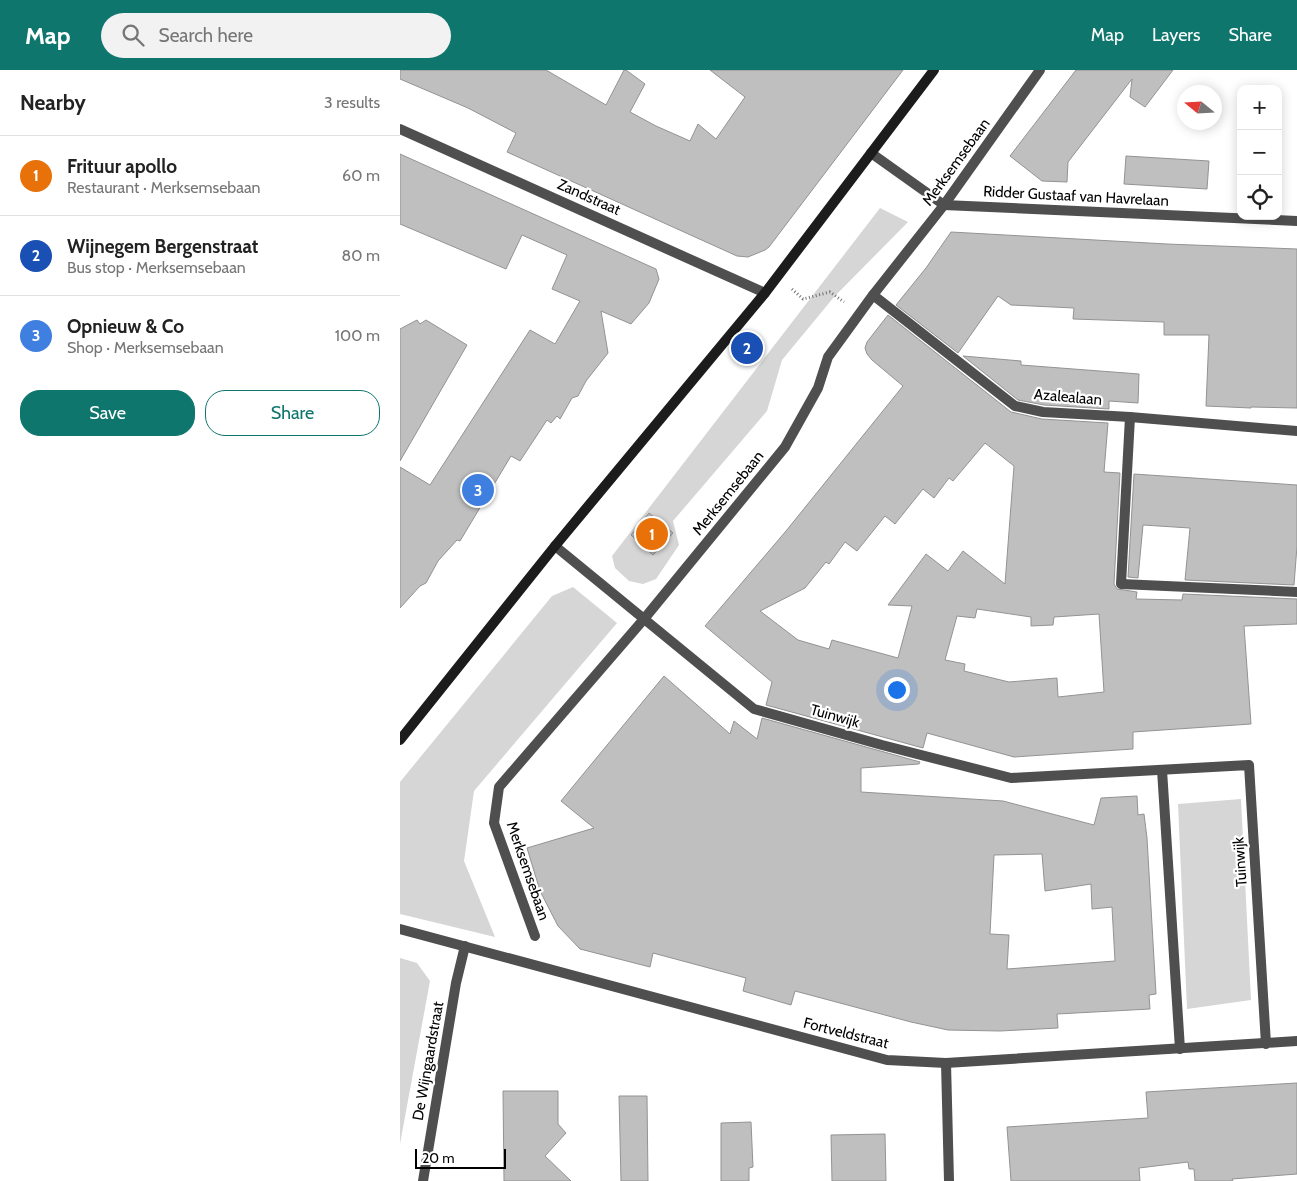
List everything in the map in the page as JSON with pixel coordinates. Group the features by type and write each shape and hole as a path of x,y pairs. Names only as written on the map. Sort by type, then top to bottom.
{"main road":[{"path":"400,740 555,546 778,277 934,70"}],"street":[{"name":"Merksemsebaan","path":"535,936 494,823 499,787 644,619 785,447 818,388 828,357 873,295 944,205 1040,70"},
{"name":"Zandstraat","path":"400,129 765,293"},
{"path":"871,153 944,205"},
{"name":"Ridder Gustaaf van Havrelaan","path":"944,205 1297,221"},
{"name":"Azalealaan","path":"873,295 1015,406 1042,412 1130,417 1297,431"},
{"path":"1130,417 1121,584 1297,592"},
{"name":"Tuinwijk","path":"555,546 754,709 882,745 1011,778 1249,765 1266,1044"},
{"path":"1162,770 1180,1049"},
{"name":"Fortveldstraat","path":"400,929 887,1060 946,1063 1297,1041"},
{"name":"De Wijngaardstraat","path":"423,1181 456,983 465,946"},
{"path":"946,1063 949,1181"}],"path":[{"path":"778,277 803,298 830,292 860,314"}],"shaded area":[{"path":"880,208 908,222 834,297 782,360 767,411 673,521 679,545 656,579 643,584 629,581 615,568 612,556"},
{"path":"573,587 617,623 474,791 464,861 495,937 400,914 400,782 552,596"},
{"path":"1241,799 1251,1000 1187,1009 1178,804"},
{"path":"400,958 417,963 430,981 400,1144"}],"building":[{"path":"400,70 546,70 606,105 624,70 626,70 645,84 630,112 690,141 698,124 716,139 745,97 710,70 903,70 769,247 748,257 737,256 507,152 516,133 468,108 400,79"},
{"path":"1076,70 1173,70 1145,107 1130,97 1132,79 1068,162 1067,182 1042,181 1010,156"},
{"path":"400,154 656,269 659,279 649,303 631,324 601,311 608,353 586,381 578,396 572,398 560,419 557,416 551,423 547,420 520,461 511,456 460,541 457,540 438,561 426,583 420,586 400,608 400,467 430,485 530,330 555,344 580,301 552,289 567,255 522,235 506,269 400,224"},
{"path":"1126,156 1209,161 1207,189 1124,184"},
{"path":"951,232 1297,249 1297,408 1206,406 1209,335 1164,335 1164,322 1073,319 1074,308 1011,305 998,296 958,353 896,305 926,268"},
{"path":"888,315 1011,412 1042,419 1108,423 1104,472 1120,473 1114,584 1117,589 1137,592 1136,599 1182,600 1183,594 1297,599 1297,624 1244,626 1251,724 1133,732 1133,749 1014,757 927,733 923,748 766,705 772,682 705,626 786,531 903,386 867,354 865,348 867,342","holes":["985,443 1014,466 1005,584 963,551 948,571 926,554 888,605 912,606 898,658 832,640 829,649 798,640 760,611 805,588 826,562 829,564 845,542 857,551 885,516 895,524 923,489 934,498 949,478 953,481","977,609 1031,617 1031,626 1053,625 1054,617 1099,614 1104,692 1058,697 1057,678 1009,682 964,671 965,664 945,660 957,616 975,618"]},
{"path":"417,320 420,324 426,320 467,345 400,461 400,329"},
{"path":"963,356 1021,361 1021,365 1139,374 1138,403 1109,401 1109,409 1044,405 1018,400"},
{"path":"1134,474 1297,485 1297,546 1294,585 1185,580 1190,528 1143,525 1138,578 1128,577"},
{"path":"649,513 673,533 653,555 631,535"},
{"path":"664,676 730,734 734,721 757,739 762,718 920,762 919,764 861,768 861,792 1003,801 1094,825 1101,798 1137,796 1138,815 1144,814 1147,838 1156,994 1149,995 1150,1009 1057,1014 1058,1028 1000,1031 948,1030 795,991 791,1005 743,991 746,978 653,953 650,967 580,949 558,926 540,891 527,848 594,828 561,801","holes":["1042,854 1045,891 1091,884 1092,909 1112,907 1115,961 1007,969 1009,935 990,934 994,855"]},
{"path":"1297,1083 1297,1174 1232,1179 1233,1181 1195,1181 1194,1169 1189,1169 1188,1162 1139,1168 1140,1181 1011,1181 1007,1127 1148,1118 1146,1092"},
{"path":"503,1091 558,1091 558,1124 566,1133 545,1156 571,1181 504,1181"},
{"path":"619,1096 647,1096 648,1181 621,1181"},
{"path":"751,1122 753,1167 749,1168 749,1181 721,1181 721,1123"},
{"path":"885,1134 886,1181 832,1181 831,1135"}],"place":[{"name":"Wijnegem Bergenstraat","path":"747,348"},
{"name":"Opnieuw & Co","path":"478,490"},
{"name":"Frituur apollo","path":"652,534"}]}
